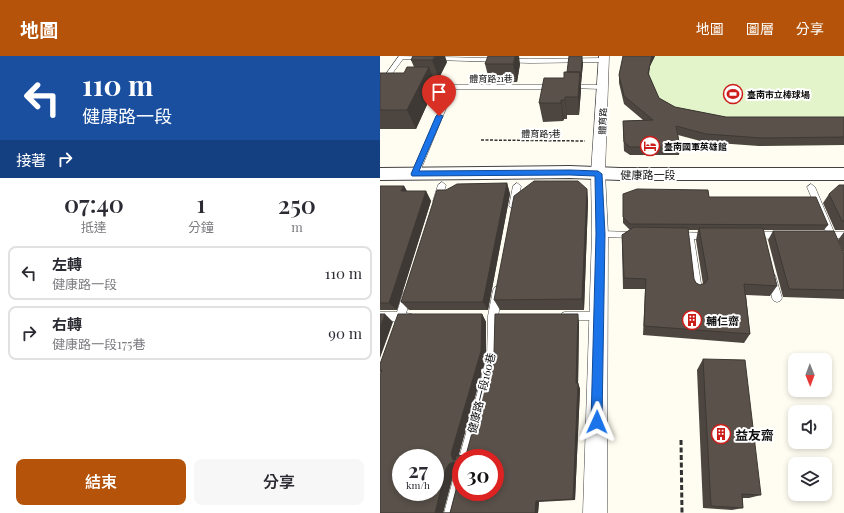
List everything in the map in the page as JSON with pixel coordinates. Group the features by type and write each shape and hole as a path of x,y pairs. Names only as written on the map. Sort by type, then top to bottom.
{"street":[{"name":"體育路","path":"595,513 600,234 599,180 604,58"},
{"name":"健康路一段","path":"380,174 570,172 599,180 844,187"},
{"name":"健康路一段","path":"380,187 442,185 516,186 599,180 844,174"}],"lane":[{"path":"382,81 401,57 486,58 530,61 604,58"},
{"path":"382,81 392,82"},
{"name":"體育路21巷","path":"416,82 440,82 452,87 603,87"},
{"path":"415,174 452,87"},
{"path":"435,207 442,185"},
{"path":"511,217 516,186"},
{"path":"811,187 836,248"},
{"path":"600,234 645,235"},
{"path":"667,235 721,236"},
{"path":"745,236 762,239 792,235"},
{"path":"816,235 844,235"},
{"path":"690,236 697,290"},
{"path":"770,270 777,298"},
{"name":"健康路一段160巷","path":"467,449 492,358 493,316 500,278"},
{"path":"396,332 410,288"},
{"path":"380,316 416,317"},
{"path":"553,316 599,316"},
{"path":"450,513 453,501"}],"path":[{"name":"體育路5巷","path":"481,140 601,141"},
{"path":"681,440 682,513"}],"green space":[{"name":"臺南市立棒球場","path":"627,56 844,56 844,145 759,146 704,142 673,134"}],"building":[{"path":"413,56 435,56 432,60 411,60"},
{"path":"488,56 515,56 513,64 485,64"},
{"path":"569,56 582,56 581,76 580,72 567,72"},
{"path":"623,56 652,56 648,73 659,98 675,107 726,117 844,117 844,137 762,138 706,134 676,126 680,147 630,147 624,142 623,121 653,120 624,96 619,75"},
{"path":"407,67 429,67 407,110 380,110 380,73 404,73"},
{"path":"564,72 580,72 578,97 565,97 565,100 561,100 561,103 539,103 544,78 564,78"},
{"path":"534,181 578,181 587,189 582,299 494,300 514,196"},
{"path":"507,183 483,302 401,302 437,190 446,190 457,184"},
{"path":"839,185 844,185 844,221 842,221 829,194"},
{"path":"380,186 404,186 401,191 426,191 389,303 380,303"},
{"path":"637,189 708,190 709,197 816,197 828,225 630,224 623,217 623,194"},
{"path":"634,227 688,228 694,279 696,283 700,285 705,283 708,279 699,228 763,228 777,286 744,284 750,334 644,326 646,279 624,278 622,235"},
{"path":"773,231 834,231 844,254 844,290 789,289"},
{"path":"380,314 385,314 380,327"},
{"path":"398,314 482,314 481,351 452,449 452,463 449,464 446,469 444,477 444,449 392,449 392,501 438,501 435,513 380,513 380,375 382,370 380,370 380,364"},
{"path":"495,314 578,314 576,383 578,383 573,499 536,501 535,513 450,513 453,501 504,501 504,449 468,449 494,352"},
{"name":"益友齋","path":"703,359 745,360 761,495 742,494 743,508 711,506"}],"place":[{"name":"臺南市立棒球場","path":"733,94"},
{"name":"臺南國軍英雄館","path":"650,146"},
{"name":"輔仁齋","path":"692,320"},
{"name":"益友齋","path":"721,434"}],"route":[{"path":"439,116 415,174 570,172 598,174 600,234 597,422"}]}
